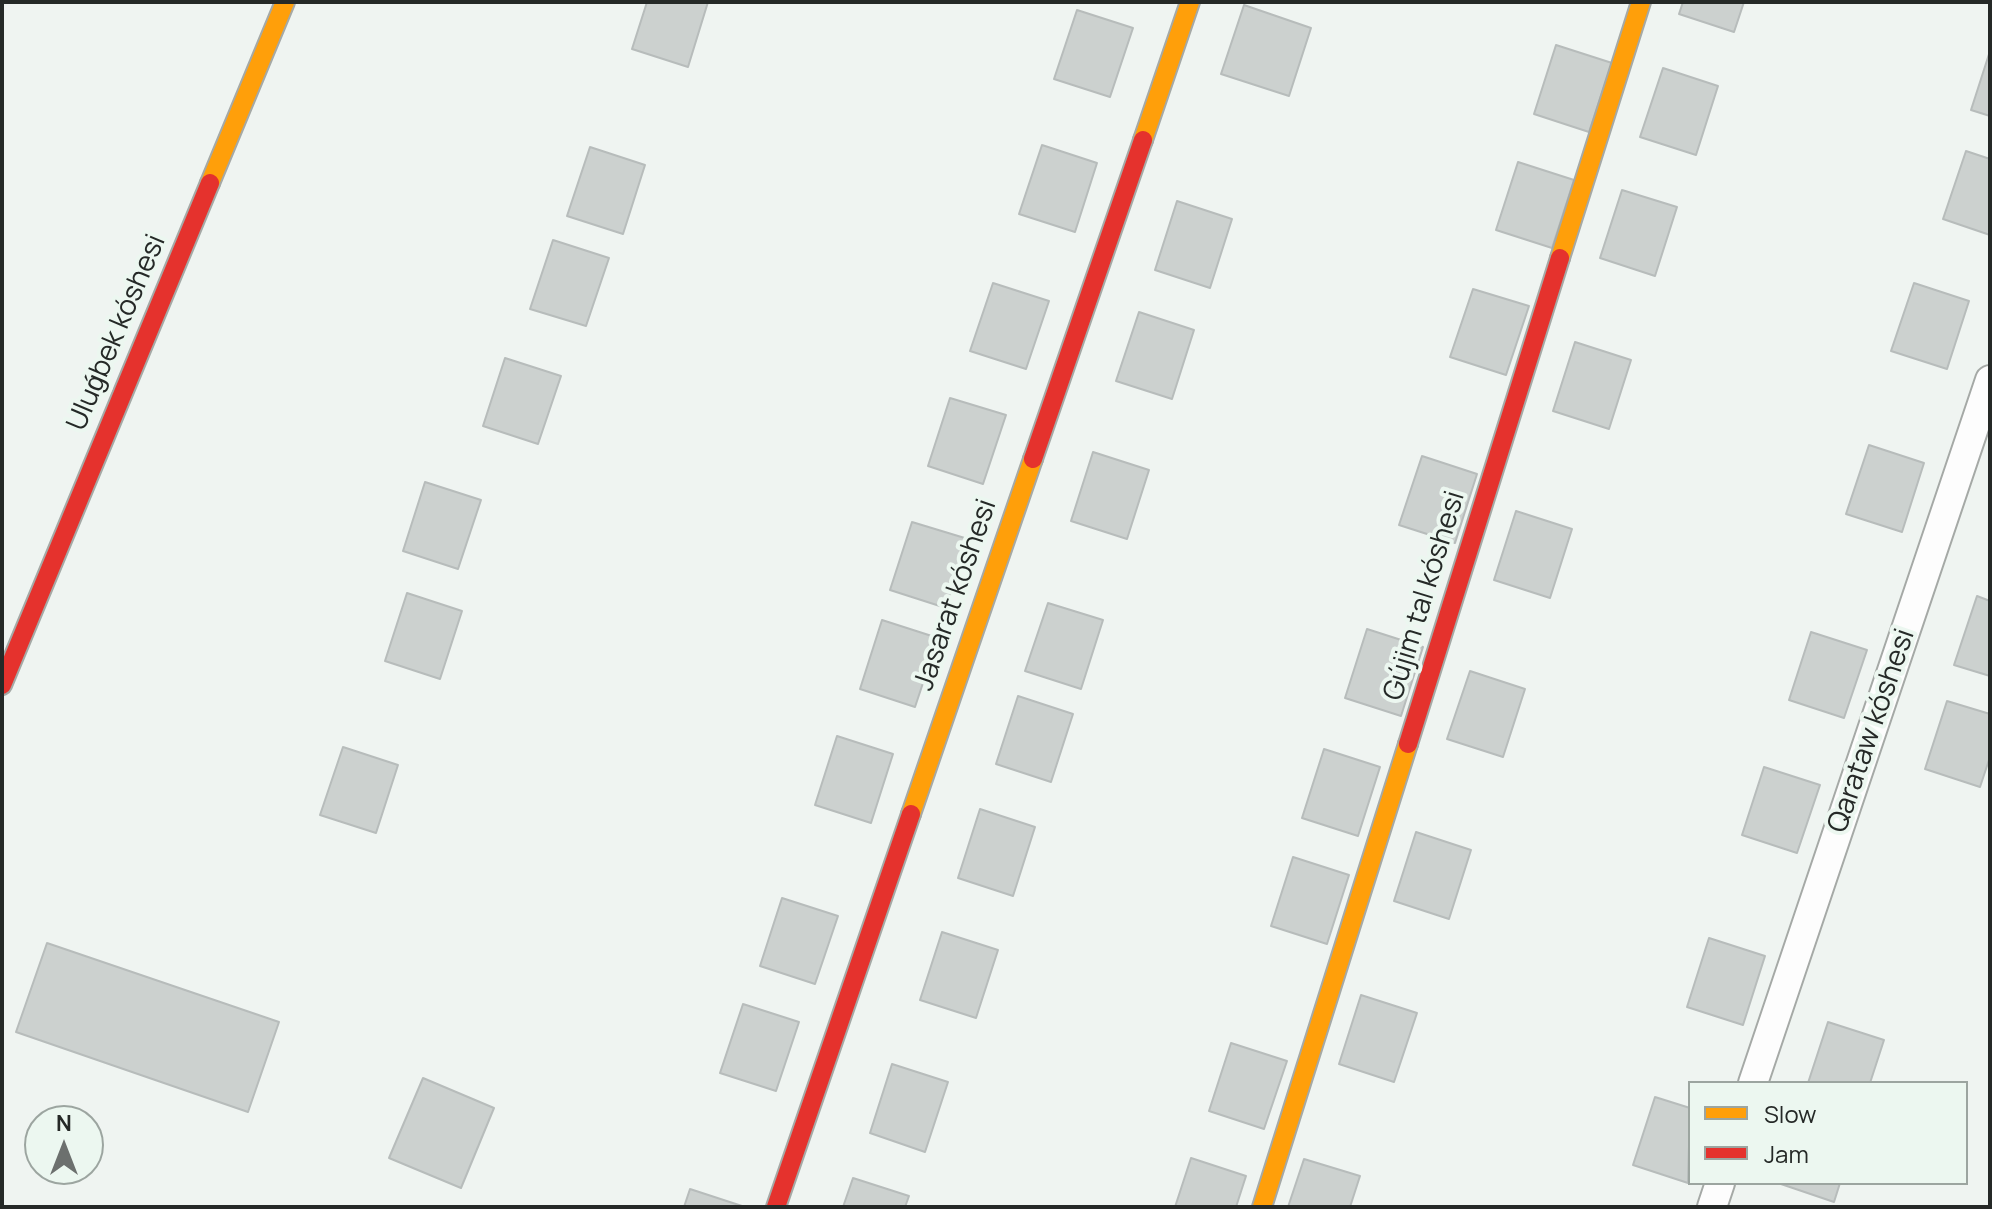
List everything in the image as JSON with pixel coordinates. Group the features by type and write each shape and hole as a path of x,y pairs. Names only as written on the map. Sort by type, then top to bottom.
{"street":[{"name":"Uluǵbek kóshesi","path":"2,685 285,2"},
{"name":"Jasarat kóshesi","path":"776,1207 1190,2"},
{"name":"Gújim tal kóshesi","path":"1262,1207 1641,2"},
{"name":"Qarataw kóshesi","path":"1754,1081 1990,380"},
{"path":"1712,1207 1719,1185"}],"building":[{"path":"647,2 708,2 688,67 632,49"},
{"path":"1683,2 1744,2 1734,32 1679,14"},
{"path":"1244,5 1311,28 1289,96 1221,74"},
{"path":"1077,10 1133,28 1110,97 1054,79"},
{"path":"1556,45 1612,63 1589,132 1534,114"},
{"path":"1990,51 1990,116 1971,110"},
{"path":"1663,68 1718,86 1696,155 1640,137"},
{"path":"1042,145 1097,163 1075,232 1019,214"},
{"path":"590,147 645,165 623,234 567,216"},
{"path":"1966,151 1990,159 1990,235 1943,219"},
{"path":"1518,162 1574,180 1552,248 1496,230"},
{"path":"1622,190 1677,207 1655,276 1600,258"},
{"path":"1177,201 1232,219 1210,288 1155,270"},
{"path":"553,240 609,258 586,326 530,309"},
{"path":"993,283 1049,301 1026,369 970,351"},
{"path":"1914,283 1969,301 1947,369 1891,351"},
{"path":"1473,289 1529,306 1506,375 1450,357"},
{"path":"1139,312 1194,330 1172,399 1116,381"},
{"path":"1575,342 1631,360 1609,429 1553,411"},
{"path":"505,358 561,376 538,444 483,426"},
{"path":"950,398 1006,415 983,484 928,466"},
{"path":"1869,445 1924,463 1902,532 1846,514"},
{"path":"1093,452 1149,470 1127,539 1071,521"},
{"path":"1422,456 1477,474 1455,543 1399,525"},
{"path":"425,482 481,500 458,569 403,551"},
{"path":"1516,511 1572,529 1550,598 1494,580"},
{"path":"912,522 968,539 946,608 890,590"},
{"path":"407,593 462,611 440,679 385,661"},
{"path":"1977,596 1990,601 1990,676 1954,665"},
{"path":"1048,603 1103,620 1081,689 1025,671"},
{"path":"882,620 938,638 915,707 860,689"},
{"path":"1367,629 1423,647 1401,716 1345,698"},
{"path":"1811,632 1867,650 1844,718 1789,700"},
{"path":"1470,671 1525,689 1503,757 1447,739"},
{"path":"1018,696 1073,714 1051,782 996,764"},
{"path":"1947,701 1990,714 1990,757 1980,787 1925,769"},
{"path":"837,736 893,754 871,823 815,805"},
{"path":"343,747 398,765 376,833 320,815"},
{"path":"1324,749 1380,767 1358,836 1302,818"},
{"path":"1764,767 1820,785 1797,853 1742,835"},
{"path":"980,809 1035,827 1013,896 958,878"},
{"path":"1416,832 1471,850 1449,919 1394,901"},
{"path":"1293,857 1349,875 1327,944 1271,926"},
{"path":"782,898 838,916 815,984 760,966"},
{"path":"942,932 998,950 976,1018 920,1000"},
{"path":"1709,938 1765,956 1743,1025 1687,1007"},
{"path":"47,943 279,1022 248,1112 16,1032"},
{"path":"1361,995 1417,1013 1394,1082 1339,1064"},
{"path":"743,1004 799,1022 776,1091 720,1073"},
{"path":"1828,1022 1884,1040 1871,1081 1809,1081"},
{"path":"1231,1043 1287,1061 1264,1129 1209,1111"},
{"path":"892,1064 948,1082 925,1152 870,1133"},
{"path":"423,1078 494,1108 461,1188 389,1158"},
{"path":"1655,1097 1688,1107 1688,1183 1633,1165"},
{"path":"1191,1158 1246,1176 1236,1207 1175,1207"},
{"path":"1304,1159 1360,1176 1350,1207 1288,1207"},
{"path":"853,1178 909,1196 905,1207 843,1207"},
{"path":"1784,1185 1839,1185 1834,1202"},
{"path":"690,1189 745,1207 684,1207"}],"traffic: slow":[{"path":"210,183 285,2"},
{"path":"1143,140 1190,2"},
{"path":"1560,258 1641,2"},
{"path":"911,814 1033,459"},
{"path":"1262,1207 1408,744"}],"traffic: jam":[{"path":"1033,459 1143,140"},
{"path":"2,685 210,183"},
{"path":"1408,744 1560,258"},
{"path":"776,1207 911,814"}]}
